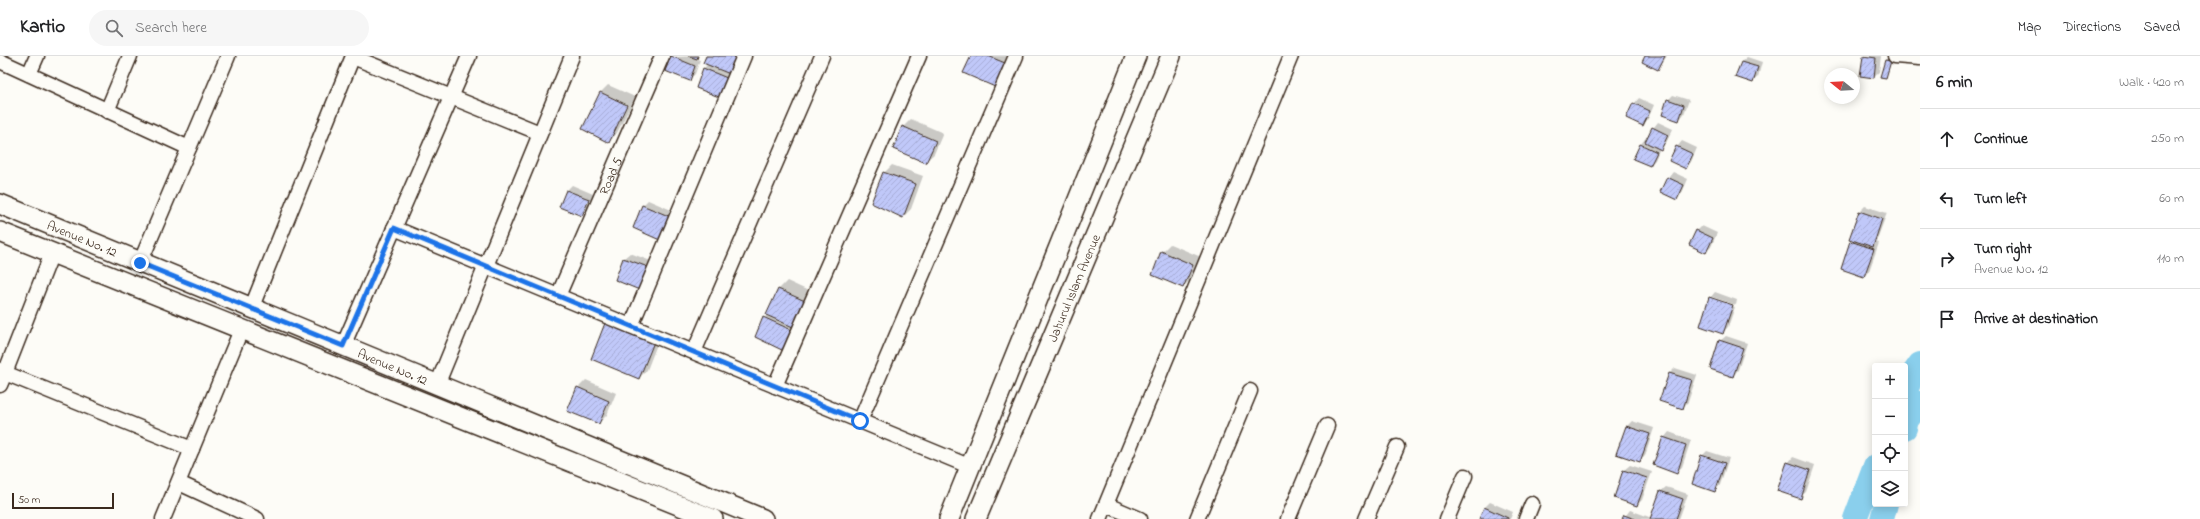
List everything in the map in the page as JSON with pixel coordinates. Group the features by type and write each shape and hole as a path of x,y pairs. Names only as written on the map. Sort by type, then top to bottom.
{"street":[{"path":"29,74 36,56"},
{"path":"107,111 130,56"},
{"path":"140,263 228,56"},
{"path":"251,309 353,56 540,133"},
{"path":"343,346 469,56"},
{"path":"437,385 572,56"},
{"name":"Road 5","path":"558,296 662,56"},
{"path":"631,326 744,56"},
{"path":"694,352 822,56"},
{"path":"775,386 919,56"},
{"path":"860,421 1016,56"},
{"name":"Jahurul Islam Avenue","path":"949,519 1136,56"},
{"name":"Jahurul Islam Avenue","path":"976,519 1171,56"},
{"path":"1100,519 1291,56"},
{"path":"1895,56 1920,58"},
{"path":"0,61 189,148"},
{"name":"Avenue No. 12","path":"0,204 251,309 763,519"},
{"path":"394,228 971,467"},
{"name":"Avenue No. 12","path":"0,232 712,519"},
{"path":"52,254 2,376 192,449"},
{"path":"163,519 241,330"},
{"path":"1197,519 1250,391"},
{"path":"1288,519 1327,426"},
{"path":"1366,519 1397,447"},
{"path":"1447,519 1465,476"},
{"path":"179,483 257,519"},
{"path":"1526,519 1532,504"},
{"path":"1107,505 1140,519"}],"building":[{"path":"671,56 695,66 690,81 665,71"},
{"path":"688,56 698,56 697,59"},
{"path":"706,56 737,56 730,74 703,63"},
{"path":"971,56 988,56 1005,63 995,87 963,73"},
{"path":"1645,56 1665,56 1658,70 1642,62"},
{"path":"1863,56 1876,58 1874,78 1860,76"},
{"path":"1885,60 1891,61 1886,78 1880,77"},
{"path":"1741,62 1758,67 1753,83 1735,77"},
{"path":"703,68 727,78 719,97 696,88"},
{"path":"600,92 627,105 609,143 582,129"},
{"path":"1667,99 1684,105 1679,121 1662,115"},
{"path":"1633,103 1650,111 1643,126 1626,118"},
{"path":"902,126 936,141 926,163 893,149"},
{"path":"1652,127 1668,135 1661,150 1645,142"},
{"path":"1640,144 1657,152 1650,166 1633,159"},
{"path":"1676,146 1693,154 1686,169 1669,161"},
{"path":"883,172 916,184 903,218 871,203"},
{"path":"1667,177 1684,185 1677,200 1660,192"},
{"path":"566,190 589,199 582,216 559,207"},
{"path":"642,205 671,217 662,241 633,228"},
{"path":"1859,211 1882,219 1873,247 1849,239"},
{"path":"1696,230 1713,238 1706,253 1689,245"},
{"path":"1850,241 1874,249 1864,277 1841,269"},
{"path":"1161,251 1193,265 1183,288 1152,275"},
{"path":"623,258 651,268 642,291 615,280"},
{"path":"778,289 805,301 793,327 766,315"},
{"path":"1709,297 1733,305 1723,334 1700,326"},
{"path":"763,317 796,332 786,352 755,337"},
{"path":"605,323 654,342 639,379 591,359"},
{"path":"1719,340 1743,348 1733,377 1710,369"},
{"path":"1669,373 1692,380 1683,409 1659,401"},
{"path":"577,387 609,401 599,424 567,411"},
{"path":"1626,426 1650,434 1640,462 1616,454"},
{"path":"1663,437 1686,445 1677,474 1653,465"},
{"path":"1701,455 1725,463 1715,492 1692,484"},
{"path":"1787,462 1810,470 1801,499 1777,491"},
{"path":"1623,470 1647,478 1637,506 1614,498"},
{"path":"1660,491 1683,499 1676,519 1650,519"},
{"path":"1484,507 1508,518 1508,519 1479,519"},
{"path":"1624,515 1635,519 1622,519"}],"waterway":[{"path":"1908,386 1913,374 1920,364"},
{"path":"1908,419 1920,403"},
{"path":"1855,519 1873,471"},
{"path":"1882,519 1885,507"}],"route":[{"path":"140,263 343,346 394,228 860,421"}]}
